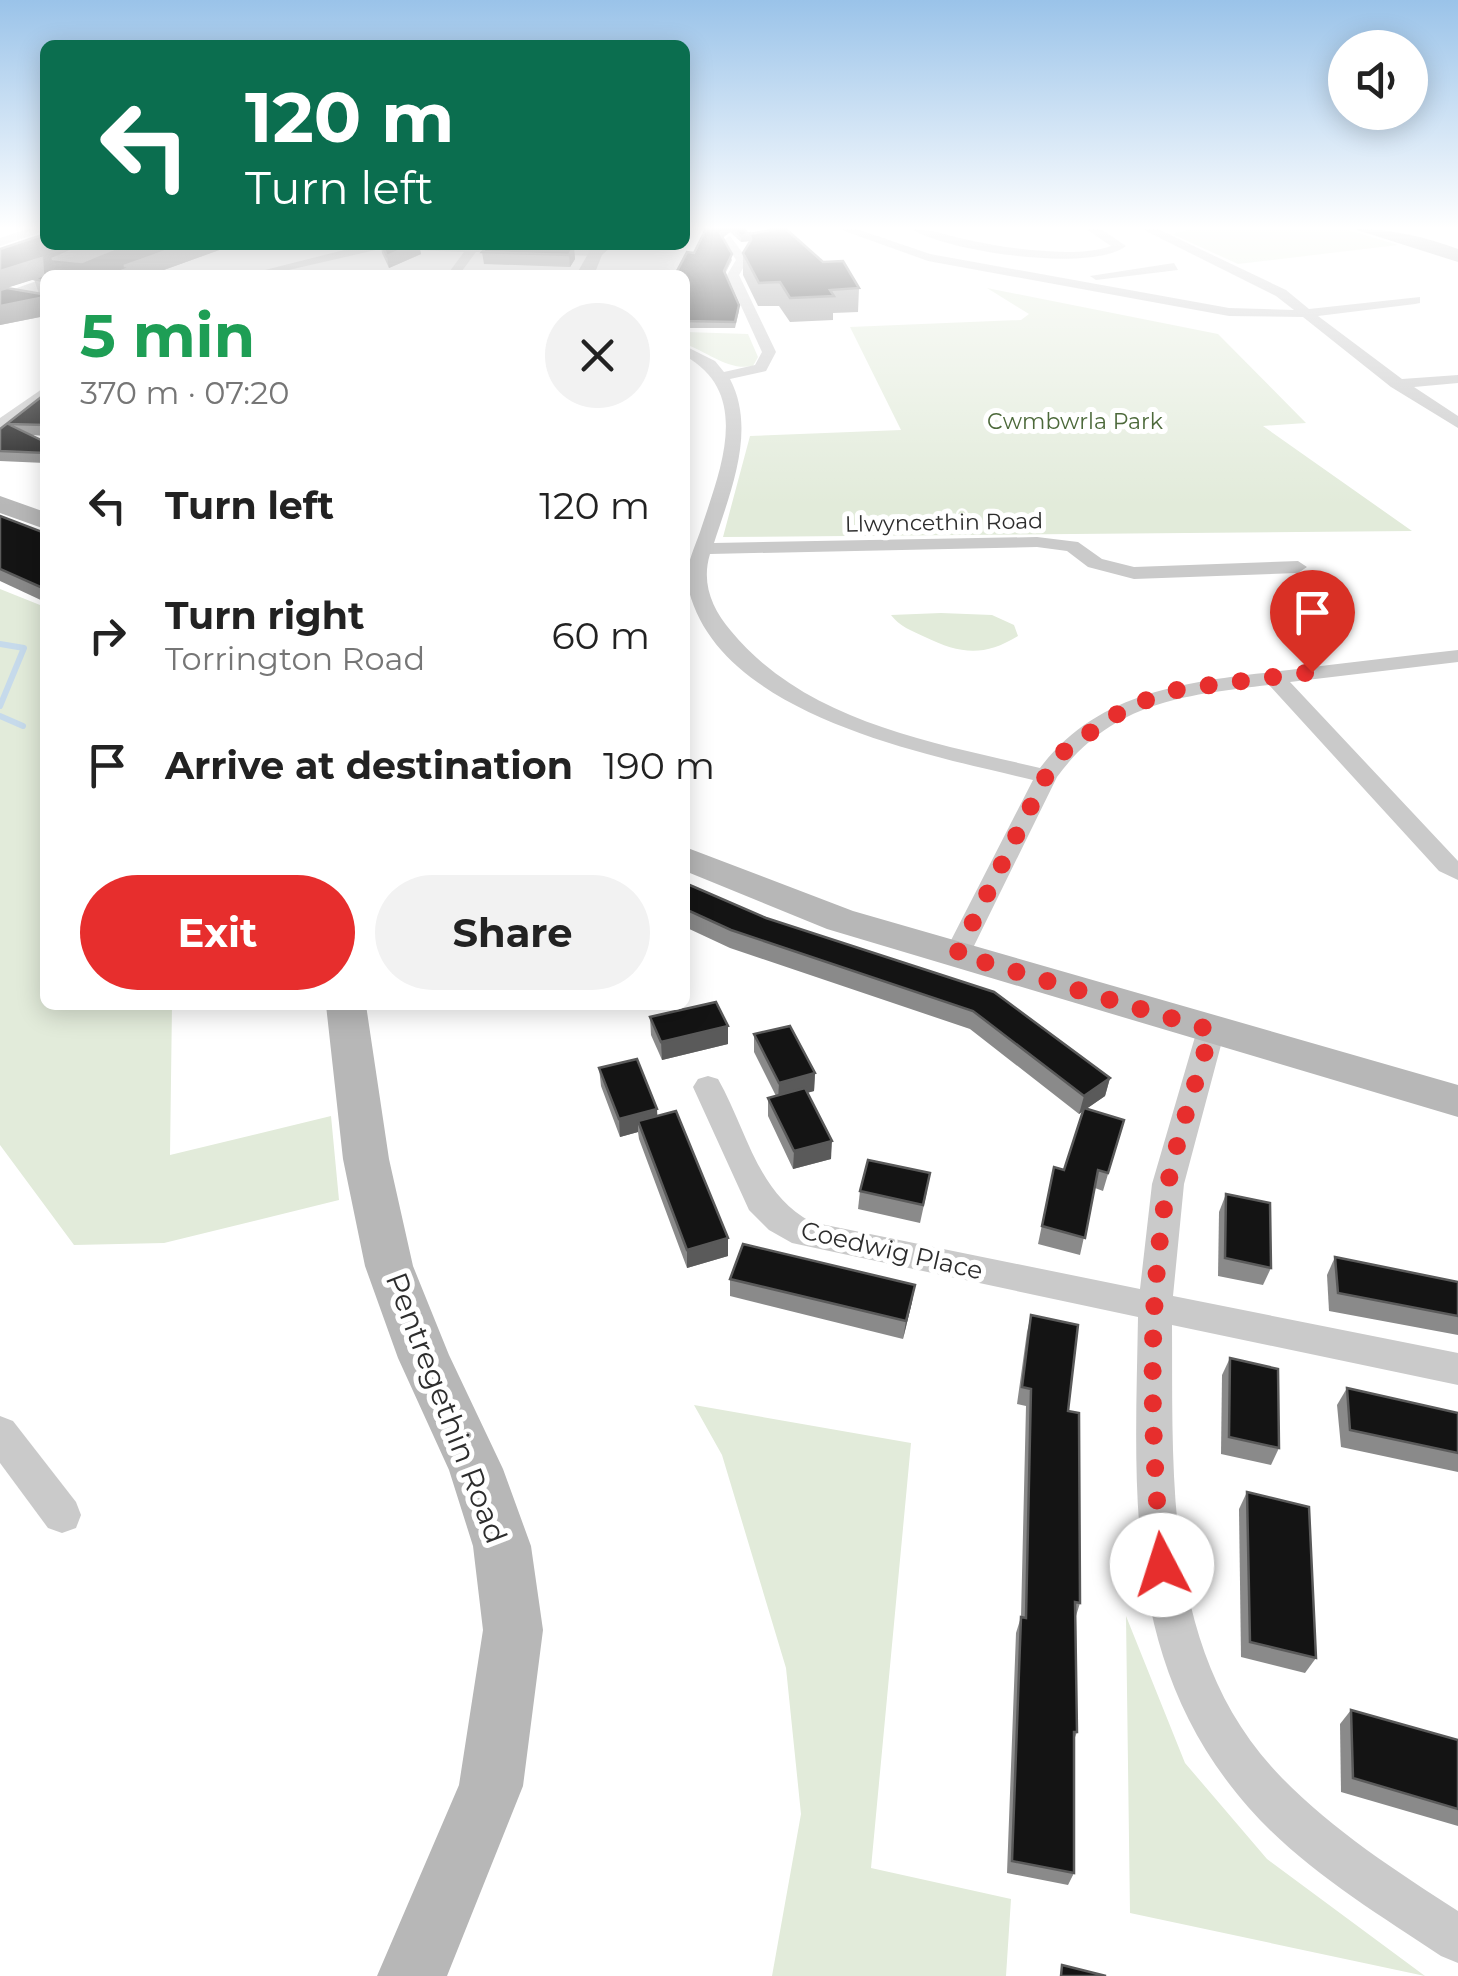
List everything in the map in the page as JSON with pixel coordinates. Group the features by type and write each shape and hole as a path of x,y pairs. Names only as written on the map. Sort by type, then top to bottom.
{"street":[{"path":"724,376 761,368 769,352 755,321"},
{"path":"1319,321 1396,384 1458,423"},
{"path":"690,352 710,362 724,376 730,388 734,435 728,471 696,574 713,623 740,654 773,682 870,730 1046,776"},
{"path":"1396,384 1458,379"},
{"path":"0,425 40,396"},
{"path":"0,504 40,519"},
{"name":"Llwyncethin Road","path":"703,549 1037,542 1072,546 1095,563 1134,573 1298,568"},
{"path":"957,954 1046,776 1066,749 1129,706 1180,689 1458,656"},
{"path":"1273,676 1448,866 1458,872"},
{"path":"690,860 840,920 1458,1101"},
{"name":"Pentregethin Road","path":"347,1010 366,1160 390,1266 424,1358 476,1469 497,1530 512,1630 490,1786 412,1976"},
{"path":"1211,1030 1168,1184 1155,1309 1154,1475 1165,1595 1182,1657 1218,1730 1265,1793 1350,1868 1458,1939"},
{"name":"Coedwig Place","path":"708,1087 760,1201 780,1221 804,1234 1458,1369"},
{"path":"0,1433 62,1515"}],"green space":[{"name":"Cwmbwrla Park","path":"991,321 1154,321 1218,334 1306,423 1263,426 1412,531 723,537 750,436 901,430 850,327"},
{"path":"690,332 748,334 758,357 753,366 727,363 690,346"},
{"path":"0,589 40,605 40,1010 172,1010 170,1155 331,1116 339,1200 164,1243 74,1245 0,1145"},
{"path":"891,615 992,615 1014,625 1018,636 983,650 961,650 911,630"},
{"path":"694,1405 911,1443 871,1868 1011,1899 1006,1976 772,1976 801,1814 786,1668 722,1455"},
{"path":"1126,1616 1185,1763 1267,1859 1425,1976 1130,1913"}],"building":[{"path":"40,398 40,425 8,424 40,440 40,453 0,451 0,429"},
{"path":"0,516 40,531 40,587 0,569"},
{"path":"690,885 766,918 994,992 1110,1078 1084,1096 973,1011 731,930 690,911"},
{"path":"716,1002 728,1026 661,1042 650,1017"},
{"path":"790,1026 815,1073 779,1083 754,1034"},
{"path":"637,1059 657,1109 619,1119 599,1068"},
{"path":"805,1088 832,1141 794,1151 768,1098"},
{"path":"1084,1108 1124,1120 1108,1173 1098,1170 1085,1238 1042,1226 1054,1167 1064,1170"},
{"path":"676,1111 728,1238 687,1250 638,1121"},
{"path":"868,1160 930,1173 923,1205 860,1191"},
{"path":"1226,1194 1270,1203 1271,1268 1225,1258"},
{"path":"743,1244 915,1285 906,1321 730,1279"},
{"path":"1335,1257 1458,1282 1458,1316 1338,1293"},
{"path":"1031,1315 1078,1325 1068,1411 1079,1413 1080,1603 1075,1602 1074,1873 1012,1861 1021,1617 1026,1618 1031,1389 1022,1387"},
{"path":"1230,1358 1278,1369 1279,1448 1229,1437"},
{"path":"1347,1388 1458,1413 1458,1453 1350,1430"},
{"path":"1247,1492 1309,1507 1316,1658 1250,1642"},
{"path":"1351,1710 1458,1740 1458,1809 1353,1778"},
{"path":"1062,1965 1106,1976 1061,1976"}],"waterway":[{"path":"0,644 24,648 0,706"},
{"path":"0,716 23,726"}],"route":[{"path":"1162,1565 1154,1475 1155,1309 1168,1184 1211,1030 957,954 1046,776 1066,749 1094,727 1148,699 1222,682 1312,672"}]}
